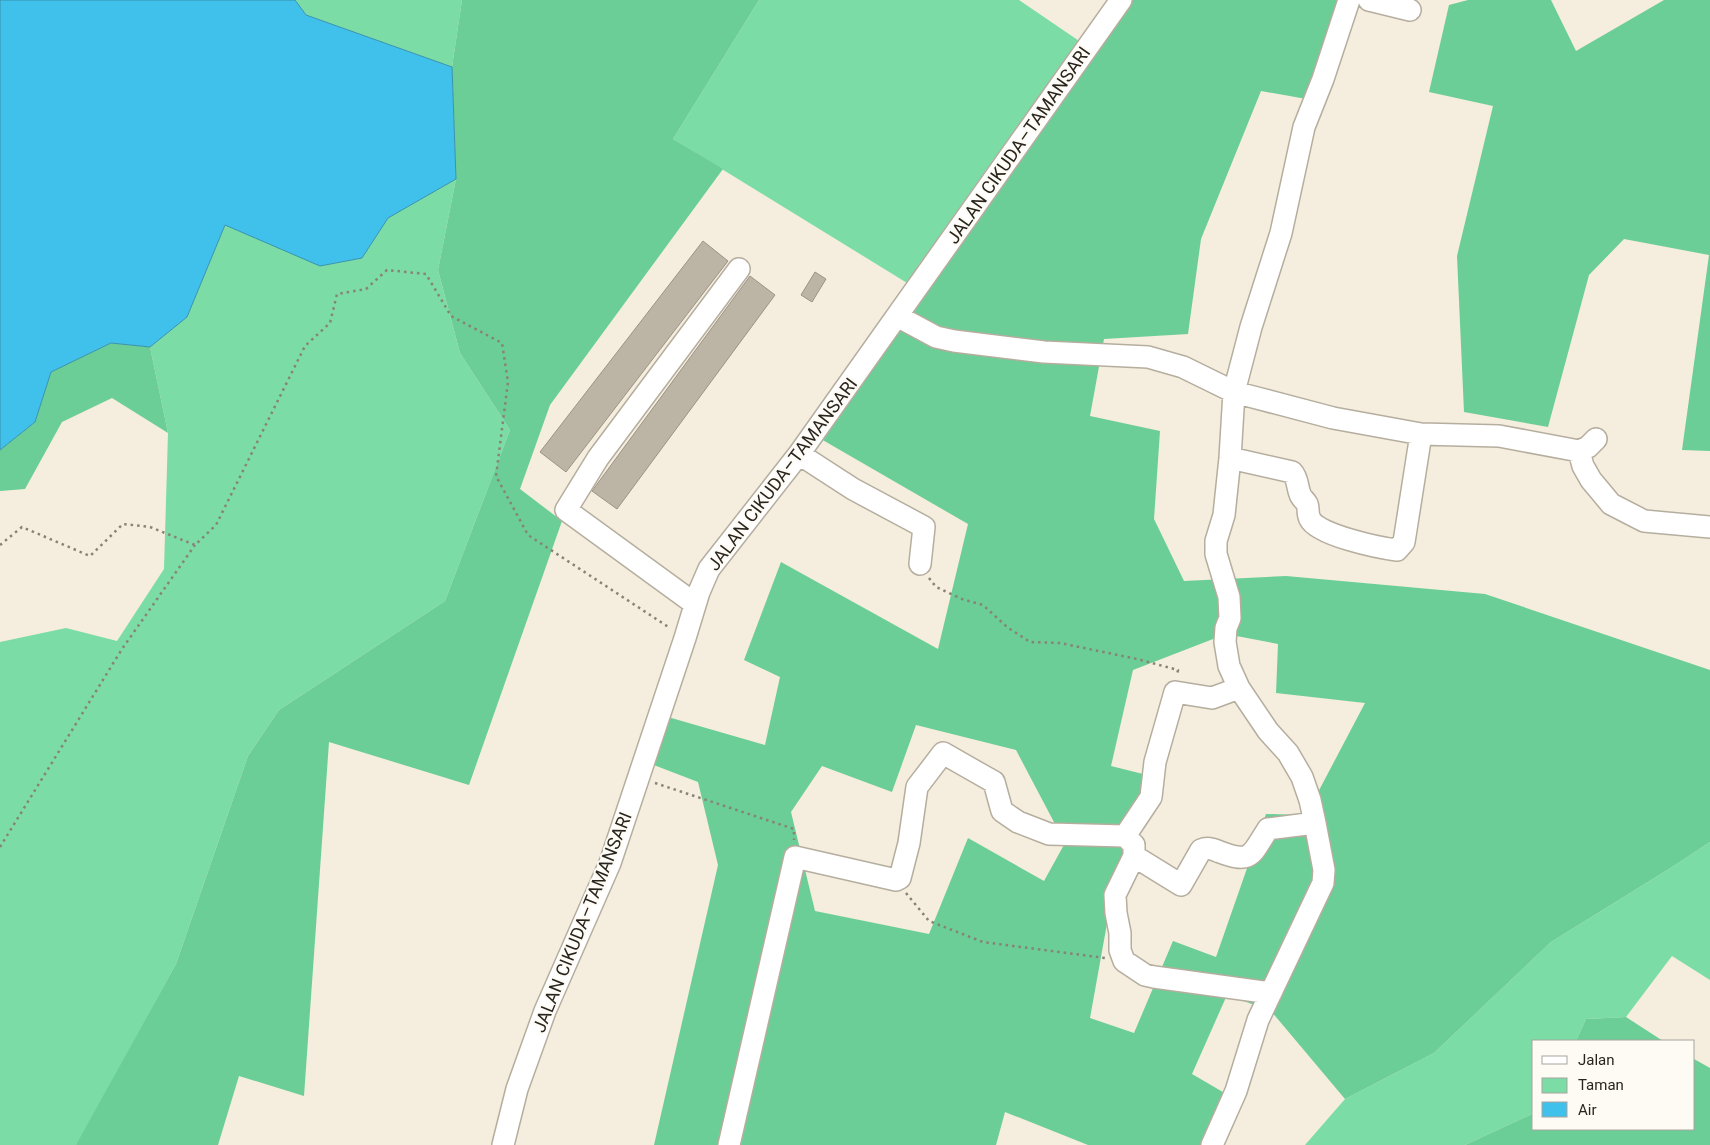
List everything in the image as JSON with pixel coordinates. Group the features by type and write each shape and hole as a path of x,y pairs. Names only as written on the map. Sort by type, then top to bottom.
{"street":[{"name":"JALAN CIKUDA–TAMANSARI","path":"503,1145 518,1089 545,1011 610,863 695,604 709,569 799,454 1120,0"},
{"path":"1212,1145 1236,1091 1258,1020 1324,883 1324,870 1315,823 1302,777 1288,753 1268,731 1240,688 1229,666 1225,642 1226,628 1230,618 1229,597 1216,554 1216,541 1224,515 1234,392 1251,327 1280,233 1304,127 1323,79 1349,0"},
{"path":"1370,0 1410,10"},
{"path":"695,604 566,510 598,458 739,268"},
{"path":"898,316 936,336 954,340 1044,352 1148,357 1182,367 1234,392 1333,418 1421,434 1499,436 1587,445 1583,466 1591,480 1610,504 1644,521 1710,527"},
{"path":"1230,458 1292,472 1295,475 1301,496 1306,502 1309,519 1314,525 1361,543 1378,548 1397,550 1404,542 1421,434"},
{"path":"799,454 853,489 924,527 920,564"},
{"path":"1125,836 1151,797 1155,762 1175,692 1212,698 1240,688"},
{"path":"729,1145 795,856 896,880 900,878 909,844 917,787 943,753 994,782 1002,811 1018,822 1049,834 1125,836 1134,845 1134,856 1115,895 1120,933 1120,950 1124,961 1145,975 1154,977 1271,993"},
{"path":"1134,856 1181,884 1201,850 1208,848 1237,858 1247,858 1254,852 1268,829 1315,823"}],"path":[{"path":"0,847 122,649 195,545 216,525 305,346 330,323 337,294 366,288 387,270 426,274 451,316 502,343 508,382 496,476 528,535 685,638"},
{"path":"0,545 22,527 90,556 123,524 150,526 195,545"},
{"path":"920,564 936,587 962,599 983,605 1007,627 1030,642 1060,643 1137,659 1178,670 1175,692"},
{"path":"638,777 794,829 795,856"},
{"path":"896,880 929,921 983,942 1124,961"}],"green space":[{"path":"295,0 462,0 452,67 306,15"},
{"path":"462,0 759,0 673,139 723,169 550,405 520,489 562,521 469,785 329,742 304,1096 239,1076 218,1145 76,1145 176,964 248,756 279,710 445,601 510,430 460,353 438,270 456,179 452,67"},
{"path":"759,0 1019,0 1085,45 912,286 673,139"},
{"path":"1118,0 1345,0 1312,100 1261,91 1201,239 1188,334 1104,339 1090,416 1160,431 1154,519 1184,581 1286,576 1485,594 1710,670 1710,842 1551,942 1434,1053 1345,1099 1271,1011 1227,995 1192,1074 1228,1095 1209,1145 1088,1145 1005,1112 996,1145 654,1145 718,865 698,782 646,762 661,715 765,745 780,677 744,660 781,562 938,649 968,524 814,435","holes":["1226,634 1278,644 1276,693 1365,703 1306,815 1266,814 1216,957 1173,941 1134,1033 1090,1018 1117,868 1163,779 1111,766 1133,670","916,725 1016,750 1065,843 1044,881 968,838 929,934 815,911 791,812 822,766 892,792"]},
{"path":"1468,0 1551,0 1576,51 1664,0 1710,0 1710,451 1682,450 1709,255 1624,239 1589,275 1548,427 1464,412 1457,256 1493,106 1429,92 1449,5"},
{"path":"456,179 438,270 460,353 510,430 445,601 279,710 248,756 176,964 78,1143 76,1145 0,1145 0,642 66,628 117,641 164,569 168,433 150,347 187,317 225,225 321,266 362,258 388,218"},
{"path":"111,343 150,347 168,433 112,398 62,422 25,489 0,491 0,450 35,422 51,372"},
{"path":"1710,842 1710,980 1672,956 1626,1017 1586,1019 1576,1040 1532,1040 1532,1114 1465,1145 1305,1145 1345,1099 1434,1053 1551,942"},
{"path":"1626,1017 1661,1040 1576,1040 1586,1019"},
{"path":"1695,1060 1710,1068 1710,1145 1465,1145 1532,1114 1532,1130 1695,1130"}],"water":[{"path":"0,0 295,0 306,15 452,67 456,179 388,218 362,258 320,266 225,225 187,317 150,347 111,343 51,372 35,422 0,450"}],"building":[{"path":"703,241 728,261 566,472 540,452"},
{"path":"815,272 826,279 812,302 801,295"},
{"path":"750,276 775,295 617,509 592,491"}]}
